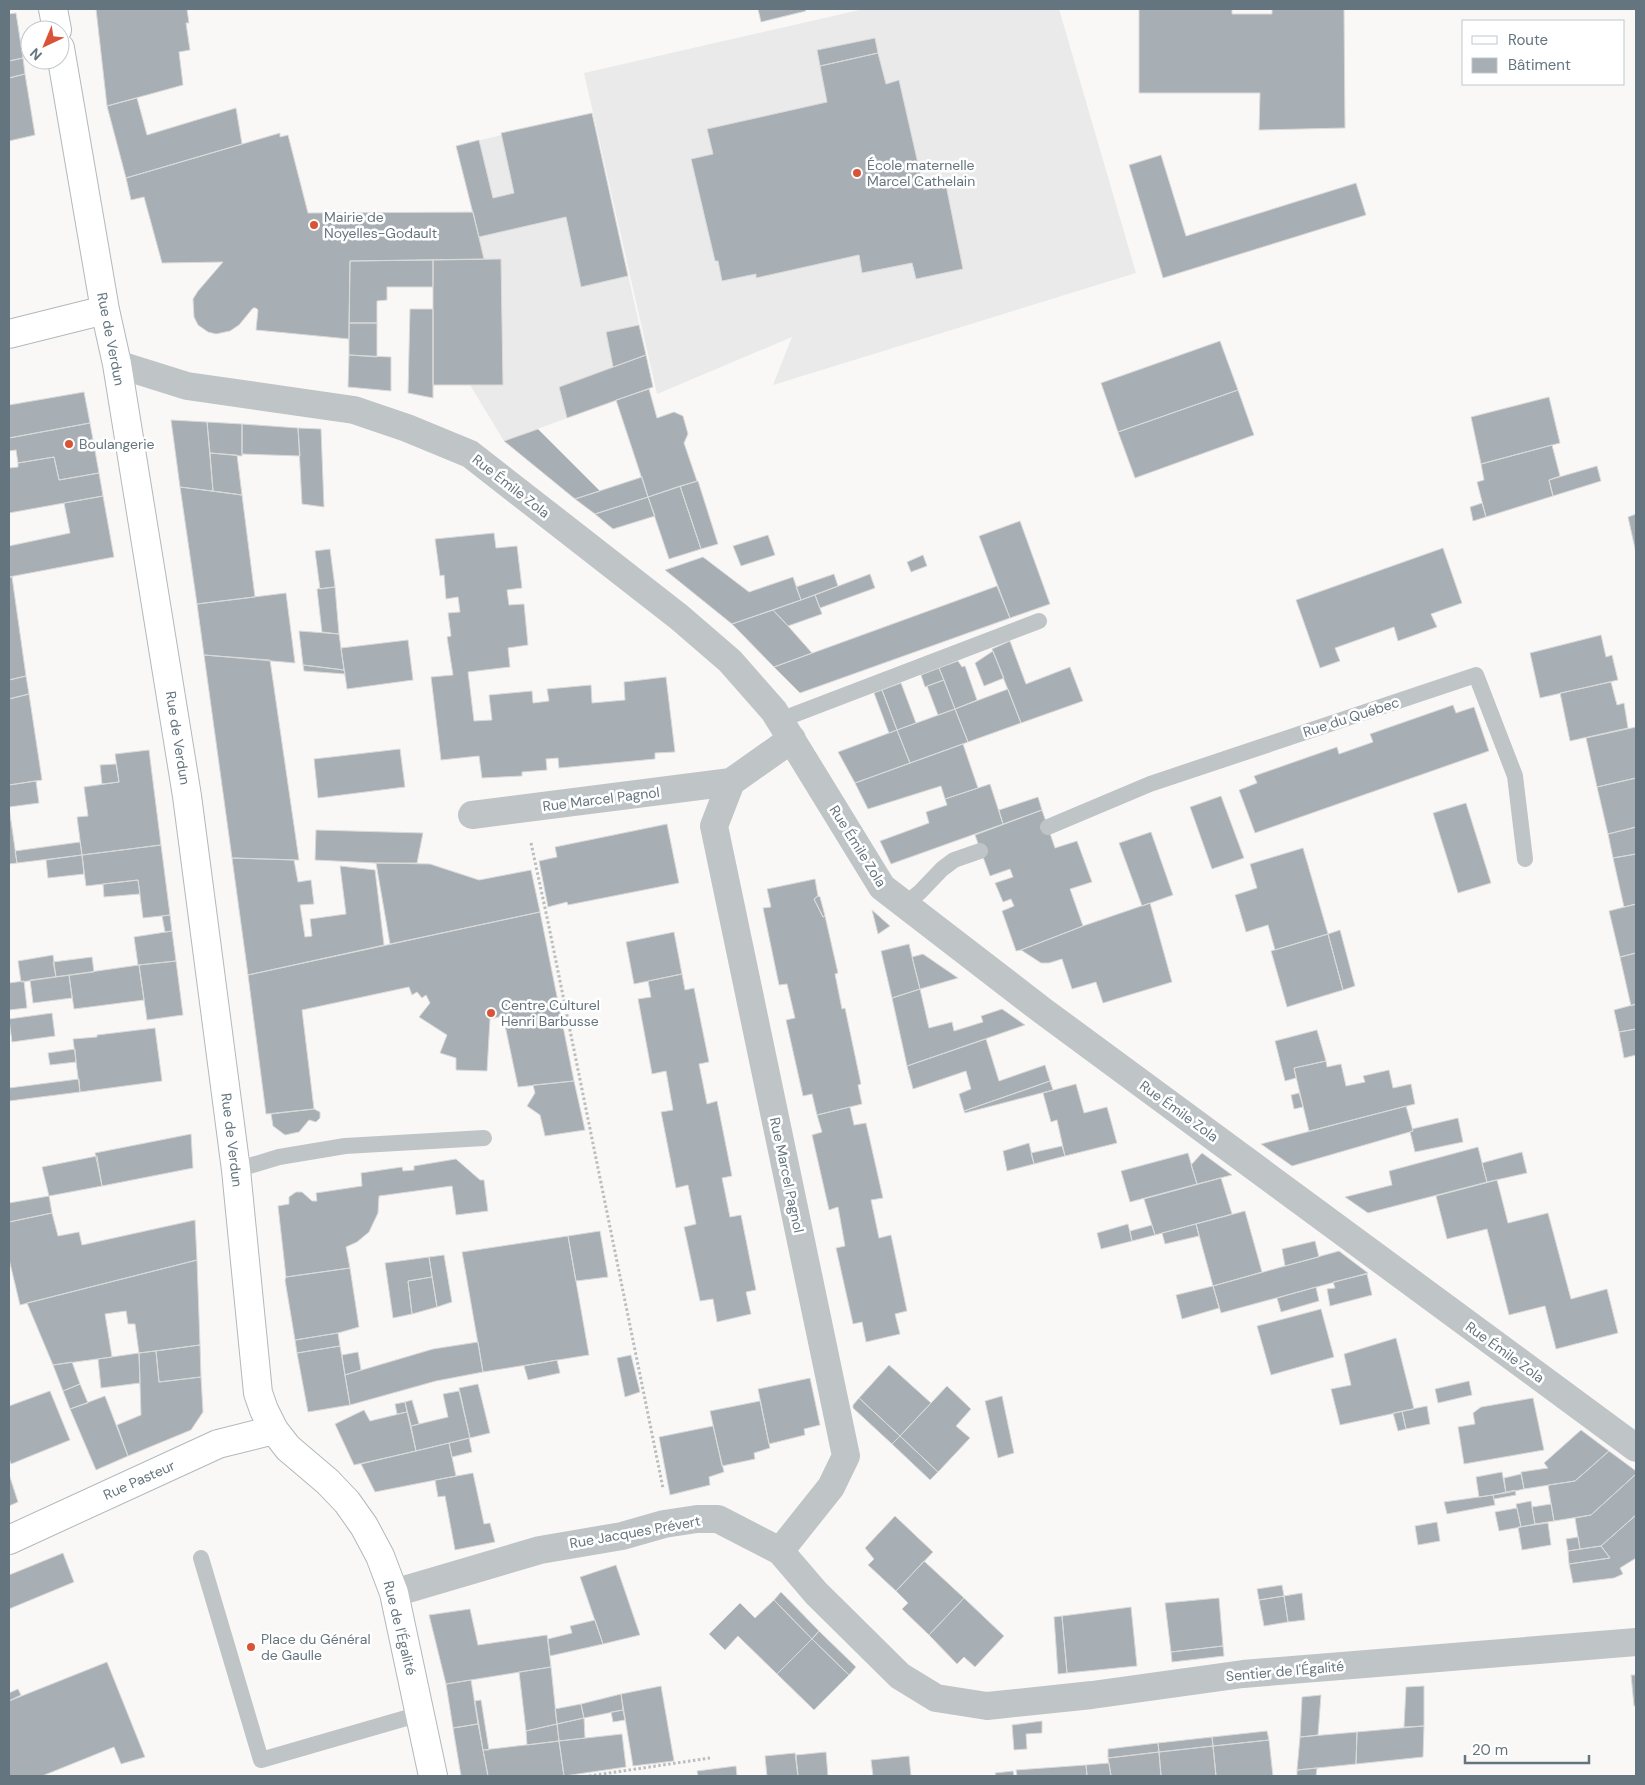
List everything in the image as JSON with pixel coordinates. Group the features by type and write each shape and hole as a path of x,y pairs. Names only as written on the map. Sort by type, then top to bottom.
{"street":[{"name":"Rue de Verdun","path":"64,70 105,310 117,364 187,796 236,1170 258,1393 274,1430"},
{"path":"9,334 105,310"},
{"name":"Rue Émile Zola","path":"117,364 187,386 354,410 407,428 470,454 679,617 730,661 774,710 882,887 1043,1011 1636,1448"},
{"name":"Rue Marcel Pagnol","path":"780,1551 831,1487 846,1456 714,826 731,782 786,729"},
{"name":"Rue Marcel Pagnol","path":"472,815 731,782"},
{"name":"Rue Pasteur","path":"9,1540 218,1444 274,1430"},
{"name":"Rue de l'Égalité","path":"274,1430 288,1448 334,1488 364,1526 380,1556 394,1593 433,1776"},
{"name":"Rue Jacques Prévert","path":"394,1593 540,1550 622,1536 697,1519 718,1519 780,1551 816,1593 900,1676 936,1698"},
{"name":"Sentier de l'Égalité","path":"936,1698 987,1706 1092,1695 1243,1674 1636,1642"}],"lane":[{"path":"786,729 1039,621"},
{"name":"Rue du Québec","path":"1048,827 1150,784 1476,675 1515,776 1525,859"},
{"path":"904,905 954,860 980,852"},
{"path":"236,1170 279,1157 345,1146 484,1138"},
{"path":"200,1558 261,1760 420,1714"}],"path":[{"path":"523,808 671,1524"},
{"path":"589,1776 710,1758"}],"shaded area":[{"name":"École maternelle Marcel Cathelain","path":"864,9 1059,9 1136,273 773,385 792,337 657,394 584,73"},
{"path":"592,113 653,387 504,441 470,385 433,385 433,260 484,259 456,146"}],"building":[{"path":"96,9 187,9 189,23 186,23 190,50 179,52 183,85 107,106"},
{"path":"758,9 805,9 806,11 761,22"},
{"path":"1139,9 1232,9 1232,14 1272,14 1272,9 1344,9 1345,128 1259,130 1260,93 1139,93"},
{"path":"16,13 20,39 20,59 9,61 9,14"},
{"path":"875,38 878,53 820,66 817,50"},
{"path":"878,53 886,84 899,80 924,190 946,185 963,269 916,279 912,263 862,273 859,255 756,278 756,274 722,281 718,261 715,261 691,159 713,154 707,129 827,102 820,66"},
{"path":"20,59 20,70 24,70 25,74 9,78 9,61"},
{"path":"25,74 35,135 9,141 9,78"},
{"path":"137,98 147,135 236,108 242,144 126,178 107,106"},
{"path":"592,113 628,276 581,287 566,217 479,237 456,146 479,140 493,198 514,193 501,133"},
{"name":"Mairie de Noyelles-Godault","path":"280,133 280,137 288,135 308,213 473,212 484,259 350,261 349,339 256,330 258,310 256,308 253,308 239,325 230,331 216,334 208,332 198,325 194,317 193,299 223,262 162,263 144,197 131,200 126,178"},
{"path":"1161,155 1186,236 1356,183 1366,215 1163,278 1129,165"},
{"path":"501,259 503,385 433,385 433,260"},
{"path":"433,260 433,287 387,287 387,300 377,301 377,323 349,323 350,261"},
{"path":"410,309 433,309 433,398 408,393"},
{"path":"349,323 377,323 377,357 349,355"},
{"path":"639,325 646,355 613,367 606,332"},
{"path":"1220,341 1238,390 1118,432 1101,383"},
{"path":"349,355 391,357 391,391 348,387"},
{"path":"646,355 653,387 567,418 559,387"},
{"path":"649,389 657,418 674,412 683,416 688,434 684,443 697,481 648,497 616,400"},
{"path":"1238,390 1254,435 1135,478 1118,432"},
{"path":"84,392 90,423 9,438 9,405"},
{"path":"1549,397 1560,443 1481,464 1471,417"},
{"path":"171,420 207,422 213,491 180,487"},
{"path":"207,422 242,424 242,456 210,453"},
{"path":"90,423 99,473 59,480 54,457 18,463 16,450 9,451 9,438"},
{"path":"242,424 298,428 300,456 242,454"},
{"path":"298,428 321,429 324,507 302,504"},
{"path":"538,429 600,491 575,499 504,441"},
{"path":"1552,445 1560,476 1549,480 1553,496 1486,517 1477,482 1484,480 1481,464"},
{"path":"210,453 237,455 242,495 213,491"},
{"path":"54,457 59,480 99,473 103,496 9,513 9,468 18,467 18,463"},
{"path":"1597,466 1601,481 1553,496 1549,480"},
{"path":"642,477 648,497 595,514 575,499"},
{"path":"698,481 718,544 701,549 680,486"},
{"path":"680,486 701,549 669,559 648,497"},
{"path":"180,487 242,495 255,597 197,604"},
{"path":"103,496 114,557 9,577 9,546 70,533 64,503"},
{"path":"648,497 655,516 613,529 595,514"},
{"path":"1482,503 1486,517 1473,521 1470,507"},
{"path":"1636,514 1636,553 1628,517"},
{"path":"1020,521 1050,604 1010,618 979,536"},
{"path":"494,533 496,548 517,546 522,588 507,590 509,605 524,604 528,645 508,648 510,667 468,672 474,721 492,720 489,695 532,691 533,703 549,701 547,689 591,685 592,703 625,700 624,682 666,677 675,752 655,753 655,759 559,768 558,758 546,759 547,770 522,772 522,776 482,778 479,756 441,760 431,677 453,675 447,637 451,636 448,613 460,612 458,597 446,599 444,575 440,576 435,539"},
{"path":"768,535 775,555 741,566 733,546"},
{"path":"1443,548 1462,603 1431,614 1437,627 1398,641 1394,627 1335,648 1340,661 1320,668 1296,600"},
{"path":"330,549 335,587 320,589 315,551"},
{"path":"923,555 927,566 911,572 907,562"},
{"path":"703,557 749,592 793,577 801,600 732,624 665,570"},
{"path":"834,574 838,586 801,600 796,587"},
{"path":"870,574 875,588 820,608 815,595"},
{"path":"9,577 12,577 26,676 9,680"},
{"path":"997,586 1010,618 800,693 774,667"},
{"path":"335,587 339,634 322,632 317,589"},
{"path":"286,593 295,663 204,655 197,604"},
{"path":"815,595 822,614 788,626 773,610"},
{"path":"773,610 812,653 774,667 732,624"},
{"path":"299,631 339,634 344,670 303,665"},
{"path":"1601,635 1606,657 1612,655 1618,680 1540,698 1530,653"},
{"path":"408,640 413,680 347,689 341,648"},
{"path":"1010,641 1026,684 1070,667 1083,701 1021,723 992,649"},
{"path":"993,651 1004,678 984,686 975,663"},
{"path":"204,655 270,660 299,860 232,858"},
{"path":"958,661 962,667 965,666 977,700 955,709 939,668"},
{"path":"303,665 344,670 345,674 304,671"},
{"path":"939,668 944,680 925,687 921,675"},
{"path":"26,676 29,694 9,699 9,680"},
{"path":"944,680 955,709 938,715 927,686"},
{"path":"1611,682 1617,705 1624,703 1628,728 1570,741 1560,693"},
{"path":"901,683 916,723 897,730 882,690"},
{"path":"1008,689 1021,723 968,742 955,709"},
{"path":"882,690 897,730 889,733 874,693"},
{"path":"29,694 42,780 9,785 9,699"},
{"path":"1453,705 1456,713 1474,707 1489,751 1255,833 1239,790 1257,783 1254,776 1337,747 1339,754 1373,742 1370,734"},
{"path":"955,709 968,742 910,763 897,730"},
{"path":"1636,727 1636,778 1597,787 1586,738"},
{"path":"897,730 910,763 855,783 838,752"},
{"path":"963,744 978,788 945,799 941,786 868,809 855,783"},
{"path":"400,749 405,787 318,798 314,759"},
{"path":"149,750 161,845 82,855 77,817 88,816 84,787 119,782 115,754"},
{"path":"116,764 119,782 102,784 100,765"},
{"path":"1636,778 1636,827 1608,834 1597,787"},
{"path":"36,781 39,803 9,807 9,785"},
{"path":"990,784 1003,824 891,864 880,841 929,823 926,812 947,805 945,799"},
{"path":"1221,796 1244,858 1212,869 1190,807"},
{"path":"1038,797 1042,810 1003,824 999,810"},
{"path":"1466,803 1491,883 1458,893 1433,813"},
{"path":"9,807 17,863 9,864"},
{"path":"1042,810 1055,848 1077,841 1092,882 1070,889 1083,926 1016,951 1002,911 1014,906 1011,899 1003,902 995,883 1013,877 1010,869 990,876 975,835"},
{"path":"667,824 679,883 568,905 567,902 548,907 539,861 557,857 555,847"},
{"path":"1636,827 1636,854 1613,858 1608,834"},
{"path":"316,830 423,833 417,863 376,863 315,860"},
{"path":"1151,832 1173,895 1142,906 1119,843"},
{"path":"80,842 82,855 17,863 15,851"},
{"path":"161,845 170,915 143,918 138,880 86,886 82,855"},
{"path":"1303,848 1328,934 1275,950 1268,925 1246,932 1235,895 1257,888 1250,864"},
{"path":"1636,854 1636,904 1624,907 1613,858"},
{"path":"82,855 84,874 48,878 46,860"},
{"path":"232,858 294,860 298,882 311,880 314,904 300,905 305,937 312,936 310,919 346,914 340,866 375,870 384,945 248,975"},
{"path":"376,863 430,864 479,880 531,870 540,912 390,944"},
{"path":"815,879 818,896 814,899 823,917 825,916 838,973 835,974 842,1009 845,1008 861,1084 858,1085 862,1104 817,1115 812,1094 803,1096 786,1020 795,1018 787,984 779,985 763,908 771,907 767,889"},
{"path":"138,880 140,894 104,897 103,884"},
{"path":"818,896 820,897 825,916 823,917 814,899"},
{"path":"1150,903 1172,982 1103,1003 1096,982 1072,989 1062,959 1041,963 1021,950 1083,926"},
{"path":"1636,904 1636,953 1620,957 1609,911"},
{"path":"872,910 890,926 878,934"},
{"name":"Centre Culturel Henri Barbusse","path":"540,912 574,1081 518,1087 503,1016 490,1019 487,1071 456,1070 456,1058 440,1053 447,1035 419,1017 430,1003 426,995 422,998 417,992 412,995 409,987 302,1010 314,1109 266,1114 248,975"},
{"path":"170,915 172,931 165,932 162,916"},
{"path":"1340,930 1355,986 1343,990 1328,934"},
{"path":"172,931 176,961 138,965 134,937"},
{"path":"674,932 682,974 634,984 626,942"},
{"path":"1328,934 1343,990 1287,1007 1271,951"},
{"path":"909,944 920,989 892,998 881,951"},
{"path":"1636,953 1636,1004 1631,1006 1620,957"},
{"path":"923,954 958,978 920,989 912,957"},
{"path":"53,955 56,977 21,982 18,961"},
{"path":"92,957 94,972 56,977 53,962"},
{"path":"176,961 183,1015 147,1020 139,965"},
{"path":"139,965 144,1000 74,1009 69,975"},
{"path":"682,974 685,990 694,988 709,1062 699,1064 707,1104 717,1101 732,1176 722,1178 730,1217 741,1215 756,1290 746,1292 751,1314 717,1322 713,1299 700,1301 684,1227 696,1224 688,1185 676,1188 661,1112 673,1110 666,1071 652,1074 638,999 651,997 648,981"},
{"path":"69,975 72,998 33,1003 30,980"},
{"path":"24,981 27,1008 9,1010 9,983"},
{"path":"920,989 929,1028 952,1022 954,1031 983,1022 981,1016 1002,1009 1025,1025 907,1066 892,998"},
{"path":"1636,1004 1636,1029 1619,1032 1614,1010"},
{"path":"52,1013 55,1036 12,1042 9,1019"},
{"path":"155,1028 162,1081 80,1092 73,1039"},
{"path":"1636,1029 1636,1055 1624,1058 1619,1032"},
{"path":"1317,1030 1326,1061 1294,1068 1296,1078 1285,1081 1275,1041"},
{"path":"986,1039 999,1081 1045,1065 1050,1081 964,1111 959,1094 971,1089 966,1071 913,1089 907,1066"},
{"path":"75,1049 76,1062 50,1065 48,1053"},
{"path":"1326,1061 1327,1067 1341,1064 1346,1086 1365,1082 1363,1076 1389,1070 1393,1088 1411,1084 1415,1104 1309,1131 1294,1068"},
{"path":"79,1079 80,1092 9,1101 9,1088"},
{"path":"574,1081 585,1130 545,1136 540,1115 527,1106 535,1093 533,1085"},
{"path":"1050,1081 1053,1090 965,1113 964,1111"},
{"path":"1076,1084 1084,1113 1107,1107 1117,1143 1065,1156 1057,1120 1051,1122 1043,1093"},
{"path":"1299,1093 1303,1107 1294,1109 1291,1095"},
{"path":"1406,1106 1413,1131 1292,1166 1261,1144"},
{"path":"850,1107 854,1125 866,1123 883,1198 871,1200 879,1238 891,1235 907,1311 895,1314 900,1334 866,1342 862,1322 853,1324 836,1248 845,1246 838,1207 829,1210 812,1135 822,1132 817,1115"},
{"path":"314,1109 320,1112 320,1118 316,1122 309,1120 299,1132 285,1135 273,1126 271,1114"},
{"path":"1458,1118 1463,1142 1415,1152 1410,1132 1413,1131 1412,1129"},
{"path":"191,1134 193,1168 102,1186 95,1153"},
{"path":"1029,1143 1034,1164 1007,1171 1003,1151"},
{"path":"1062,1146 1065,1156 1034,1164 1031,1153"},
{"path":"1478,1147 1487,1182 1368,1213 1345,1197 1392,1185 1389,1171"},
{"path":"1522,1152 1527,1173 1487,1182 1482,1163"},
{"path":"1188,1153 1197,1184 1130,1202 1121,1171"},
{"path":"1202,1153 1232,1175 1197,1184 1191,1165"},
{"path":"97,1156 102,1186 49,1196 42,1167"},
{"path":"456,1159 480,1180 484,1180 488,1211 456,1215 452,1186 379,1196 378,1213 369,1232 357,1242 346,1247 350,1268 286,1277 278,1206 289,1204 289,1197 296,1192 302,1192 312,1201 317,1201 316,1193 362,1186 361,1173 402,1167 403,1171 414,1170 414,1166"},
{"path":"1221,1178 1232,1214 1155,1235 1144,1199"},
{"path":"1497,1180 1508,1223 1548,1213 1571,1299 1607,1289 1618,1333 1556,1349 1545,1306 1509,1315 1487,1229 1447,1239 1436,1196"},
{"path":"49,1196 52,1213 9,1222 9,1203"},
{"path":"1245,1211 1262,1272 1213,1286 1196,1224"},
{"path":"52,1213 58,1236 79,1232 82,1245 195,1220 197,1260 20,1305 9,1259 9,1222"},
{"path":"1128,1224 1132,1241 1101,1249 1097,1233"},
{"path":"1196,1224 1199,1236 1165,1244 1162,1233"},
{"path":"1152,1225 1155,1235 1132,1241 1130,1231"},
{"path":"600,1231 608,1277 576,1281 568,1236"},
{"path":"568,1236 589,1355 483,1372 462,1252"},
{"path":"1315,1241 1319,1257 1285,1266 1282,1249"},
{"path":"1339,1251 1368,1273 1221,1313 1213,1286"},
{"path":"444,1255 452,1302 437,1307 429,1257"},
{"path":"429,1257 432,1277 408,1281 412,1314 393,1318 385,1263"},
{"path":"197,1260 200,1345 139,1353 135,1324 128,1324 126,1311 105,1314 112,1357 53,1365 27,1303"},
{"path":"350,1268 359,1327 338,1333 295,1340 286,1277"},
{"path":"1367,1274 1372,1295 1330,1306 1327,1289 1335,1288 1333,1282"},
{"path":"432,1277 437,1307 412,1314 408,1281"},
{"path":"1213,1286 1219,1308 1182,1319 1176,1295"},
{"path":"1316,1287 1319,1301 1281,1312 1277,1298"},
{"path":"1321,1309 1334,1357 1271,1375 1257,1326"},
{"path":"338,1333 340,1346 297,1353 295,1340"},
{"path":"1396,1338 1414,1409 1340,1425 1331,1389 1351,1385 1344,1354"},
{"path":"478,1342 483,1372 436,1381 350,1405 345,1375 433,1349"},
{"path":"200,1345 201,1377 159,1382 156,1351"},
{"path":"340,1346 350,1405 308,1412 297,1353"},
{"path":"156,1351 159,1382 201,1377 203,1412 191,1430 128,1456 117,1425 141,1415 139,1353"},
{"path":"358,1352 361,1370 345,1375 342,1355"},
{"path":"139,1353 140,1383 101,1388 98,1359"},
{"path":"631,1355 640,1392 625,1397 617,1358"},
{"path":"557,1360 560,1373 528,1380 524,1366"},
{"path":"72,1362 80,1384 63,1391 53,1365"},
{"path":"889,1365 931,1403 900,1436 859,1398"},
{"path":"810,1378 820,1425 804,1429 805,1435 769,1444 758,1389"},
{"path":"1469,1381 1472,1395 1438,1403 1435,1389"},
{"path":"80,1384 88,1403 70,1409 63,1391"},
{"path":"478,1384 490,1433 470,1438 459,1388"},
{"path":"947,1386 971,1409 956,1426 970,1438 938,1472 900,1436"},
{"path":"50,1391 70,1440 11,1464 9,1458 9,1406"},
{"path":"459,1391 470,1438 416,1451 411,1426 448,1417 443,1394"},
{"path":"105,1396 128,1456 96,1470 70,1409"},
{"path":"1002,1396 1014,1453 998,1458 985,1401"},
{"path":"859,1398 900,1436 892,1444 853,1408 853,1405"},
{"path":"1533,1398 1544,1450 1464,1464 1458,1427 1475,1424 1473,1413 1481,1407"},
{"path":"412,1400 419,1424 411,1426 405,1402"},
{"path":"760,1401 770,1448 754,1453 755,1459 722,1466 710,1411"},
{"path":"405,1402 407,1412 397,1414 395,1404"},
{"path":"1427,1406 1430,1424 1406,1429 1402,1411"},
{"path":"364,1410 370,1421 407,1412 416,1451 354,1465 335,1424"},
{"path":"1402,1411 1406,1429 1398,1431 1393,1413"},
{"path":"713,1426 724,1472 709,1477 710,1485 670,1495 659,1437"},
{"path":"1581,1430 1609,1451 1575,1481 1524,1489 1521,1472 1548,1468 1544,1463"},
{"path":"900,1436 938,1472 930,1480 892,1444"},
{"path":"469,1438 472,1452 452,1457 449,1443"},
{"path":"449,1443 456,1476 375,1492 361,1464"},
{"path":"1609,1451 1636,1471 1636,1474 1591,1515 1554,1521 1548,1485 1575,1481"},
{"path":"1502,1472 1506,1493 1479,1497 1476,1477"},
{"path":"473,1473 484,1524 490,1523 495,1542 455,1550 445,1496 438,1497 435,1480"},
{"path":"9,1474 18,1502 9,1506"},
{"path":"1521,1474 1524,1489 1506,1493 1504,1478"},
{"path":"1636,1474 1636,1515 1601,1546 1580,1549 1575,1518 1591,1515"},
{"path":"1515,1490 1516,1495 1494,1499 1493,1495"},
{"path":"1493,1495 1495,1505 1447,1514 1444,1502"},
{"path":"1531,1501 1535,1524 1521,1527 1516,1504"},
{"path":"1551,1504 1554,1521 1535,1524 1532,1507"},
{"path":"1517,1508 1521,1527 1499,1531 1495,1512"},
{"path":"1636,1515 1636,1558 1620,1568 1623,1574 1614,1578 1573,1583 1569,1564 1610,1558 1601,1546"},
{"path":"895,1516 933,1552 896,1591 868,1565 874,1559 865,1548"},
{"path":"1437,1522 1440,1541 1418,1545 1415,1526"},
{"path":"1548,1523 1551,1545 1522,1550 1518,1527"},
{"path":"1578,1537 1580,1549 1568,1551 1566,1539"},
{"path":"1601,1546 1610,1558 1569,1564 1568,1551"},
{"path":"63,1553 74,1582 9,1609 9,1575"},
{"path":"924,1561 964,1598 929,1635 902,1609 908,1603 896,1591"},
{"path":"616,1565 640,1635 603,1644 580,1577"},
{"path":"1282,1585 1284,1596 1259,1600 1257,1589"},
{"path":"781,1592 819,1631 812,1639 774,1600"},
{"path":"1302,1593 1305,1620 1288,1622 1284,1596"},
{"path":"1284,1596 1288,1622 1264,1626 1259,1600"},
{"path":"964,1598 1004,1636 975,1667 964,1657 957,1664 929,1635"},
{"path":"1219,1598 1223,1646 1171,1652 1165,1603"},
{"path":"774,1600 812,1639 777,1674 738,1636 725,1650 709,1634 740,1603 755,1618"},
{"path":"1131,1607 1137,1666 1067,1673 1062,1616"},
{"path":"470,1609 478,1645 547,1635 551,1667 446,1684 429,1615"},
{"path":"1062,1616 1067,1673 1058,1674 1054,1617"},
{"path":"595,1620 603,1644 550,1656 548,1639 572,1633 570,1626"},
{"path":"819,1631 856,1667 849,1675 812,1639"},
{"path":"812,1639 849,1675 814,1710 777,1674"},
{"path":"1223,1646 1224,1656 1172,1662 1171,1652"},
{"path":"107,1662 145,1757 121,1764 114,1747 42,1776 9,1776 9,1701"},
{"path":"551,1667 557,1724 526,1731 519,1672"},
{"path":"1631,1675 1636,1675 1636,1706 1634,1706"},
{"path":"471,1680 478,1724 453,1728 446,1684"},
{"path":"661,1686 674,1761 633,1766 621,1694"},
{"path":"1424,1686 1424,1726 1404,1727 1406,1687"},
{"path":"18,1689 21,1695 9,1701 9,1693"},
{"path":"621,1694 623,1710 584,1718 581,1704"},
{"path":"1321,1695 1318,1735 1300,1737 1302,1697"},
{"path":"481,1700 489,1750 483,1750 475,1701"},
{"path":"581,1704 584,1718 557,1724 555,1709"},
{"path":"623,1710 625,1720 613,1722 611,1712"},
{"path":"584,1718 585,1738 559,1741 557,1724"},
{"path":"1042,1721 1042,1733 1026,1734 1027,1749 1014,1750 1012,1725"},
{"path":"478,1724 488,1776 461,1776 453,1728"},
{"path":"557,1724 559,1741 527,1745 526,1731"},
{"path":"1424,1726 1423,1757 1356,1764 1357,1732"},
{"path":"1267,1731 1269,1740 1213,1746 1212,1737"},
{"path":"1357,1732 1356,1764 1297,1770 1300,1737"},
{"path":"622,1734 626,1767 564,1776 559,1741"},
{"path":"1212,1737 1213,1746 1159,1752 1158,1743"},
{"path":"1269,1740 1273,1776 1216,1776 1213,1746"},
{"path":"559,1741 564,1776 488,1776 483,1750"},
{"path":"1158,1743 1159,1752 1108,1758 1108,1749"},
{"path":"1213,1746 1216,1776 1161,1776 1159,1752"},
{"path":"826,1752 828,1776 798,1776 796,1755"},
{"path":"1159,1752 1161,1776 1111,1776 1108,1758"},
{"path":"795,1753 798,1776 767,1776 765,1756"},
{"path":"909,1756 911,1776 873,1776 871,1760"},
{"path":"1109,1763 1111,1776 1087,1776 1086,1765"},
{"path":"1086,1765 1087,1776 1017,1776 1016,1770"},
{"path":"736,1766 737,1776 698,1776 697,1771"},
{"path":"1317,1768 1316,1776 1297,1776 1297,1770"},
{"path":"1013,1771 1014,1776 996,1776 995,1773"}],"place":[{"name":"École maternelle Marcel Cathelain","path":"857,173"},
{"name":"Mairie de Noyelles-Godault","path":"314,225"},
{"name":"Boulangerie","path":"69,444"},
{"name":"Centre Culturel Henri Barbusse","path":"491,1013"},
{"name":"Place du Général de Gaulle","path":"251,1647"}]}
